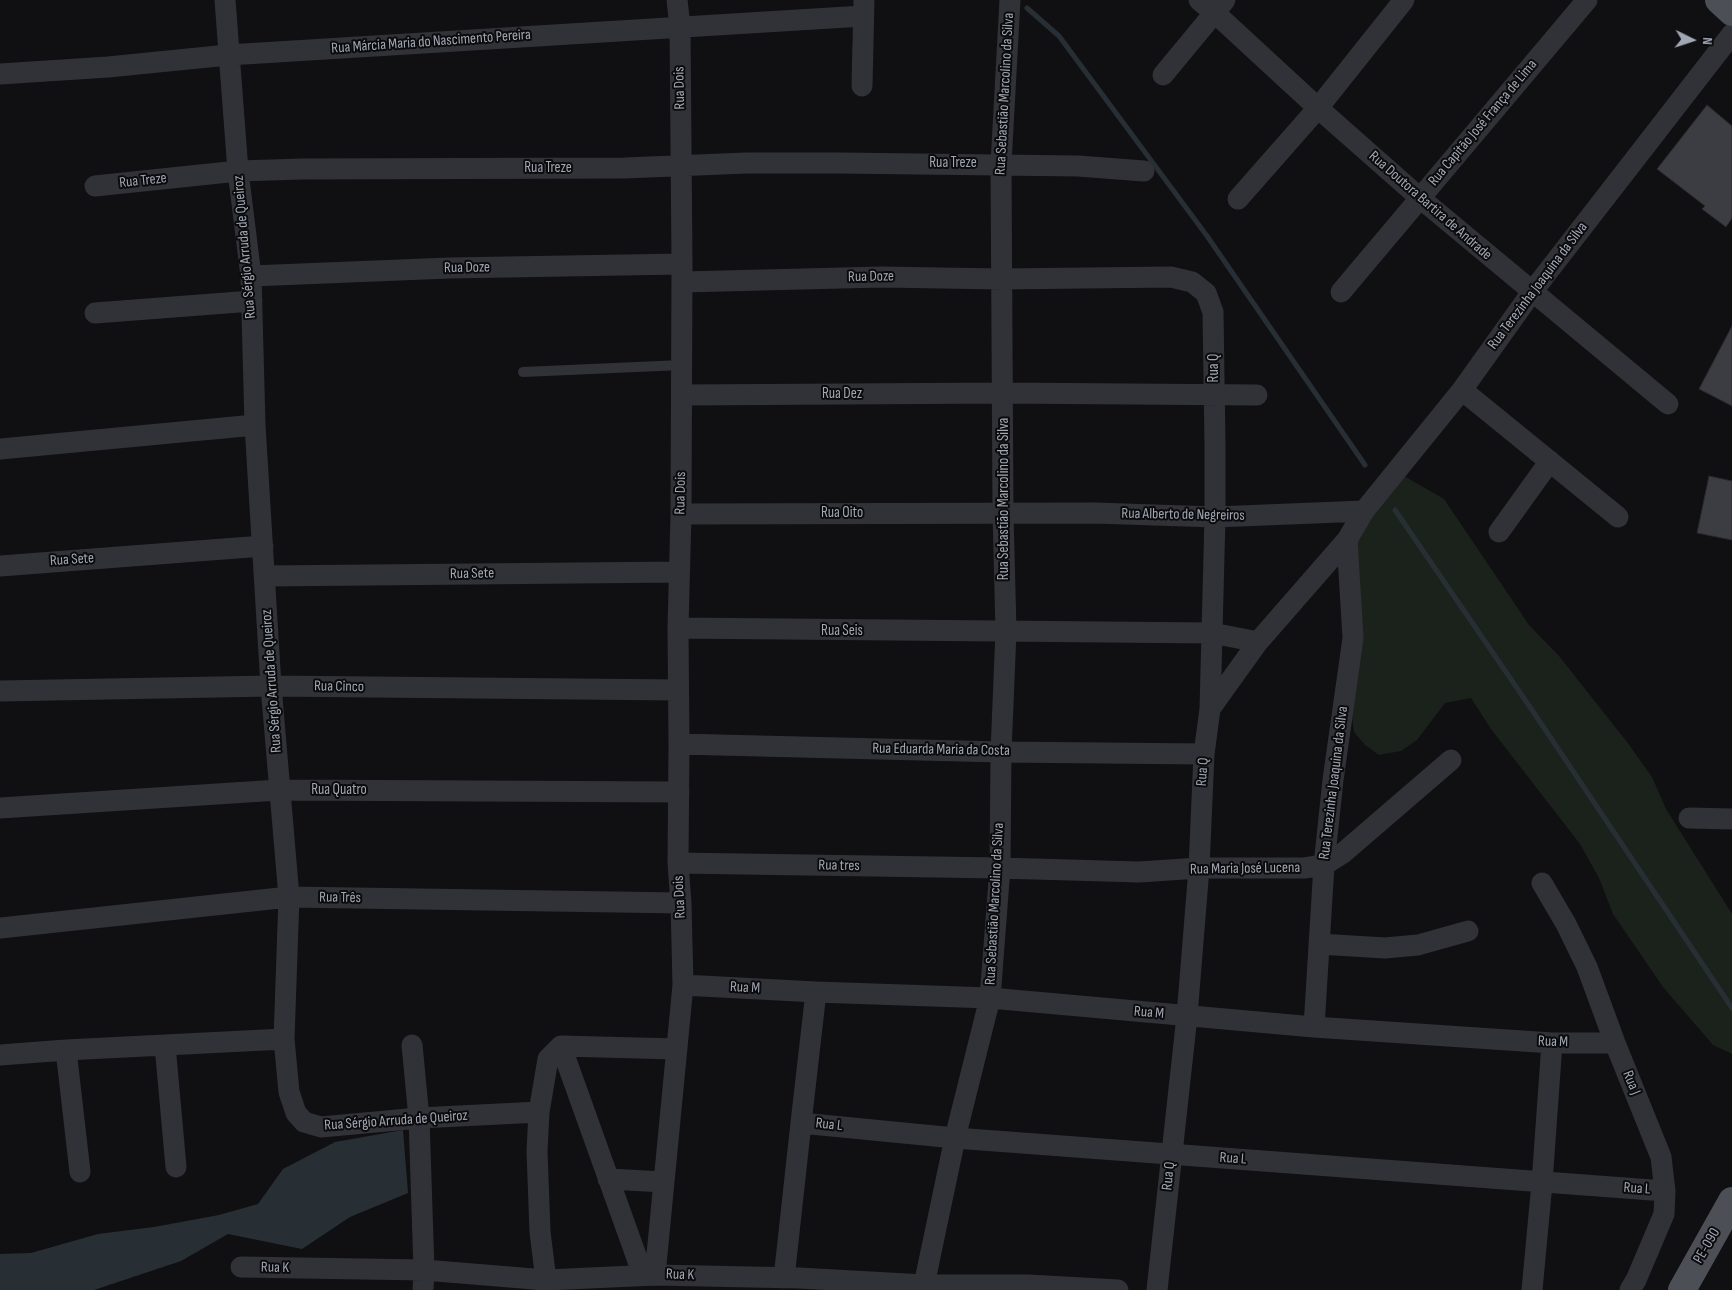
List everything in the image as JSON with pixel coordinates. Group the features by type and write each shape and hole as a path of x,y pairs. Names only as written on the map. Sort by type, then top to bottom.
{"main road":[{"path":"1719,0 1732,12"},
{"name":"PE-090","path":"1682,1290 1732,1201"}],"street":[{"name":"Rua Sérgio Arruda de Queiroz","path":"226,0 228,55 238,171 251,276 256,425 270,686 289,897 284,1039 288,1092 296,1114 304,1122 321,1127 419,1118 539,1112"},
{"name":"Rua Dois","path":"659,1279 664,1182 683,985 678,863 682,165 678,0"},
{"name":"Rua Sebastião Marcolino da Silva","path":"924,1287 955,1138 990,998 1000,868 1001,752 1006,631 1003,513 1001,164 1010,0"},
{"name":"Rua Doutora Bartira de Andrade","path":"1199,0 1220,7 1318,108 1420,198 1668,404"},
{"name":"Rua Capitão José França de Lima","path":"1341,292 1587,0"},
{"path":"1238,199 1318,108 1398,2"},
{"path":"1163,75 1220,7"},
{"name":"Rua Márcia Maria do Nascimento Pereira","path":"0,74 108,67 228,55 680,26 863,8"},
{"path":"862,86 863,8"},
{"name":"Rua Terezinha Joaquina da Silva","path":"1210,710 1258,642 1347,540 1364,511 1462,390 1532,292 1732,34"},
{"name":"Rua Treze","path":"95,186 238,171 348,168 625,168 746,163 1001,164 1078,166 1144,171"},
{"name":"Rua Doze","path":"251,276 449,268 1001,279 1171,277"},
{"name":"Rua Q","path":"1157,1290 1186,1016 1199,868 1204,754 1210,710 1215,517 1213,312 1206,293 1192,282 1171,277"},
{"path":"94,313 252,301"},
{"path":"1462,390 1618,517"},
{"name":"Rua Dez","path":"682,395 1003,393 1257,395"},
{"path":"0,449 256,425"},
{"path":"1499,532 1550,461"},
{"name":"Rua Alberto de Negreiros","path":"1003,513 1095,513 1215,517 1364,511"},
{"name":"Rua Oito","path":"681,514 1003,513"},
{"name":"Rua Terezinha Joaquina da Silva","path":"1314,1027 1324,866 1333,780 1353,638 1347,540"},
{"name":"Rua Sete","path":"0,566 263,546"},
{"name":"Rua Sete","path":"265,576 679,572"},
{"name":"Rua Seis","path":"678,628 1212,633 1258,642"},
{"name":"Rua Cinco","path":"0,692 270,686 678,690"},
{"name":"Rua Eduarda Maria da Costa","path":"679,744 1001,752 1204,754"},
{"name":"Rua Maria José Lucena","path":"1000,868 1140,872 1199,868 1304,868 1324,866 1344,853 1451,760"},
{"name":"Rua Quatro","path":"0,808 279,790 679,792"},
{"path":"1689,818 1732,819"},
{"name":"Rua tres","path":"678,863 1000,868"},
{"name":"Rua J","path":"1542,883 1566,924 1587,967 1615,1043 1661,1156 1665,1192 1664,1214 1630,1290"},
{"name":"Rua Três","path":"0,928 289,897 681,903"},
{"path":"1319,944 1385,948 1418,945 1468,931"},
{"name":"Rua M","path":"683,985 990,998 1314,1027 1552,1043 1615,1043"},
{"path":"794,1282 801,1123 816,992"},
{"path":"0,1055 284,1039"},
{"path":"1532,1290 1552,1043"},
{"path":"165,1045 176,1166"},
{"path":"412,1045 419,1118 423,1280"},
{"path":"545,1285 538,1191 539,1112 548,1059 561,1046 677,1049"},
{"path":"561,1046 608,1179 659,1279"},
{"path":"66,1050 80,1172"},
{"name":"Rua L","path":"801,1123 955,1138 1665,1192"},
{"path":"608,1179 664,1182"},
{"name":"Rua K","path":"241,1267 423,1280 545,1285 659,1279 924,1287 1118,1290"}],"lane":[{"path":"523,372 682,365"}],"shaded area":[{"path":"1404,476 1444,499 1529,625 1559,656 1627,742 1652,777 1666,809 1732,914 1732,1054 1713,1045 1663,987 1613,914 1599,878 1580,844 1491,729 1471,698 1445,703 1417,740 1401,751 1379,755 1365,745 1354,732 1350,700 1353,557 1359,530"},
{"path":"403,1130 408,1193 350,1217 302,1249 228,1234 181,1261 94,1290 0,1290 0,1254 31,1253 98,1234 154,1227 219,1215 258,1204 283,1169 335,1142"}],"building":[{"path":"1707,105 1732,126 1732,218 1726,227 1702,209 1705,206 1657,169"},
{"path":"1732,326 1732,406 1699,389"},
{"path":"1709,476 1732,481 1732,540 1697,533"}],"waterway":[{"path":"1027,8 1059,36 1207,236 1365,465"},
{"path":"1395,510 1732,1008"}]}
